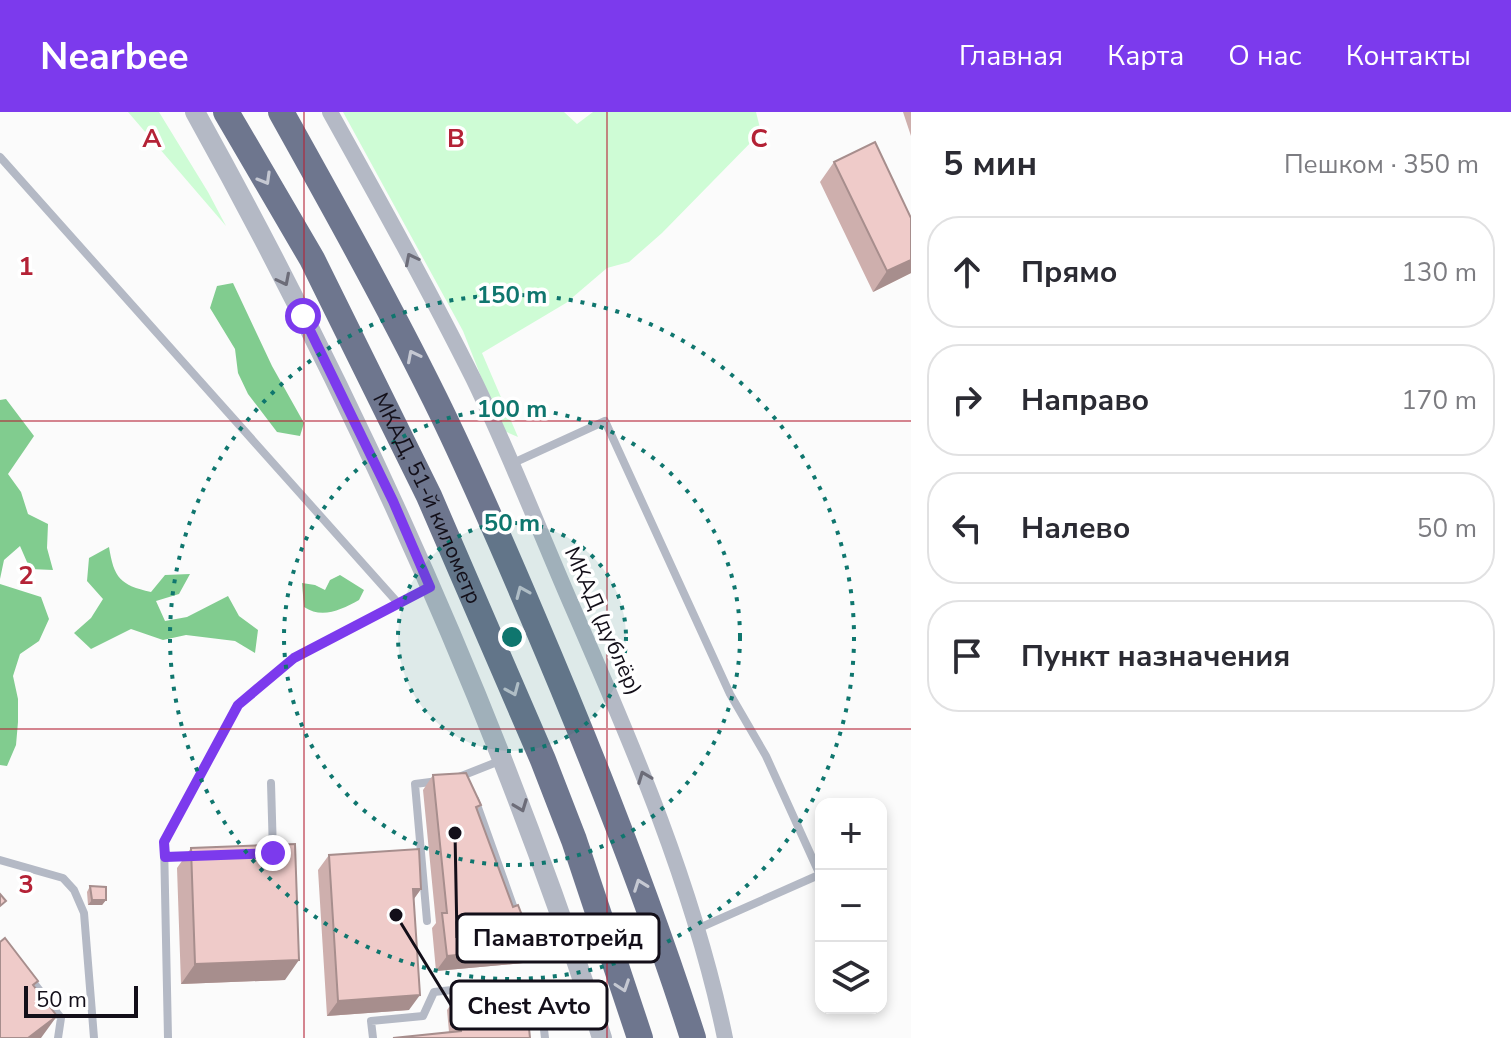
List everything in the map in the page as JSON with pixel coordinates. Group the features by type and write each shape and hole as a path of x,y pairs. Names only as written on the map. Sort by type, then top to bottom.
{"highway":[{"name":"МКАД, 51-й километр","path":"226,112 312,259 429,496 553,787 640,1038"},
{"path":"281,112 350,235 473,478 619,825 693,1038"}],"street":[{"path":"195,112 303,316 393,501 503,759 540,855 602,1038"},
{"name":"МКАД (дублёр)","path":"330,112 474,380 625,728 658,811 697,929 725,1038"}],"lane":[{"path":"0,157 398,603"},
{"path":"511,464 605,421 730,694 766,756 819,870"},
{"path":"168,1038 164,842 238,705 294,658 430,587"},
{"path":"427,921 415,784 466,775 503,759"},
{"path":"466,775 521,929"},
{"path":"258,854 273,853 271,783"},
{"path":"165,857 211,855"},
{"path":"0,860 63,878 74,890 84,913 94,1038"},
{"path":"697,929 815,877"},
{"path":"26,973 61,1018 58,1038"},
{"path":"373,1038 371,1021 423,1016 434,992 479,987 506,991 539,987 545,1038"}],"green space":[{"path":"128,112 159,112 226,226"},
{"path":"343,112 564,112 577,124 593,112 756,112 761,132 662,233 629,262 607,268 566,303 482,353 518,437 502,430 463,331"},
{"path":"233,283 272,366 304,423 300,436 277,432 248,394 238,373 235,349 210,308 217,286"},
{"path":"6,399 34,436 8,474 21,492 28,514 48,524 47,548 53,570 30,569 20,546 4,560 0,579 0,400"},
{"path":"109,547 116,573 125,583 140,589 151,592 165,575 190,574 179,594 156,601 165,621 187,617 228,596 239,616 258,630 255,653 235,641 186,635 163,640 131,629 91,649 74,633 91,618 103,599 87,581 89,558"},
{"path":"340,575 364,590 359,600 325,613 304,607 302,583 325,590 330,580"},
{"path":"0,584 41,597 49,619 39,641 20,654 13,676 18,699 18,722 16,745 7,766 0,765"}],"building":[{"path":"875,142 911,218 911,260 887,271 834,162"},
{"path":"466,773 481,805 476,807 513,907 518,905 534,947 447,956 442,913 447,913 433,775"},
{"path":"295,844 299,960 195,964 191,848"},
{"path":"419,849 421,889 413,889 420,995 338,1001 329,855"},
{"path":"90,886 106,887 106,900 92,900"},
{"path":"5,938 38,981 33,985 57,1016 28,1038 0,1038 0,942"},
{"path":"525,988 530,1038 393,1038 461,1031 458,995"}],"place":[{"name":"Памавтотрейд","path":"455,833"},
{"name":"Chest Avto","path":"396,915"}],"route":[{"path":"273,853 165,857 164,842 238,705 294,658 430,587 393,501 303,316"}]}
